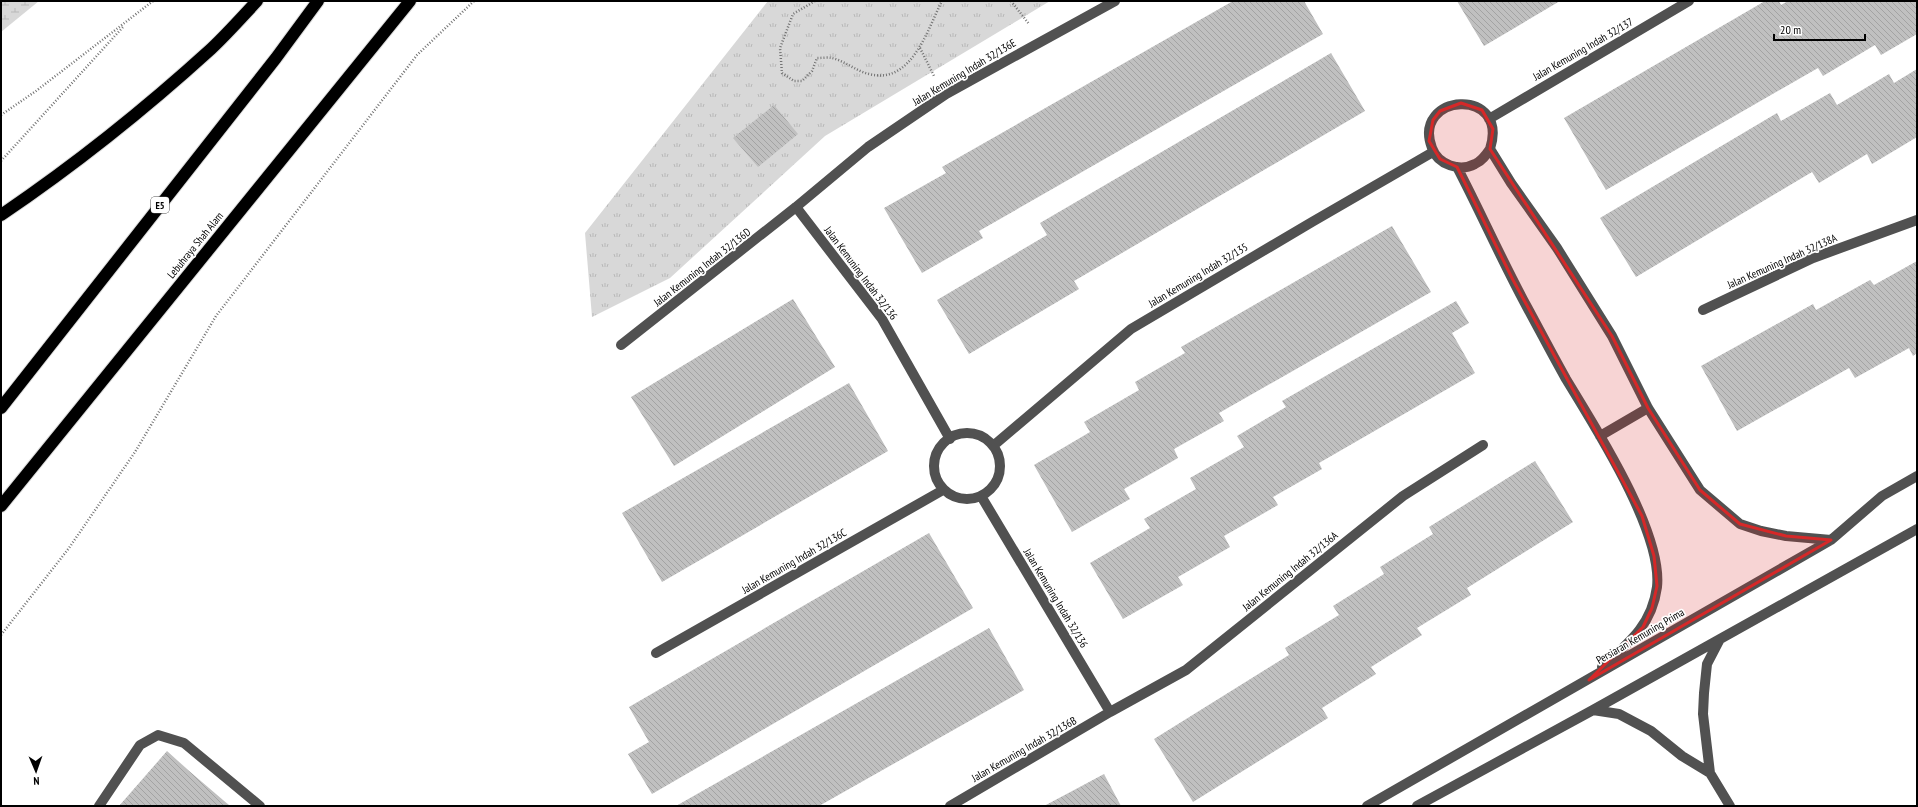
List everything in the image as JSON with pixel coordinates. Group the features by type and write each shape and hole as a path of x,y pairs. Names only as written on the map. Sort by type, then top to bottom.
{"highway":[{"path":"1,215 55,178 125,122 212,48 257,1"},
{"name":"E5","path":"1,408 276,58 318,1"},
{"name":"Lebuhraya Shah Alam","path":"1,506 410,1"}],"street":[{"name":"Jalan Kemuning Indah 32/136E","path":"796,207 868,147 946,94 1115,1"},
{"name":"Jalan Kemuning Indah 32/137","path":"1489,119 1689,1"},
{"path":"1461,103 1472,105 1482,110 1489,119 1493,129 1494,139 1484,158 1475,164 1466,167 1448,165 1433,152 1429,141 1433,120 1440,111 1450,105 1461,103"},
{"path":"1490,149 1511,183 1557,248 1612,336 1648,408 1700,490 1740,524 1761,531 1786,536 1831,540"},
{"name":"Jalan Kemuning Indah 32/135","path":"992,446 1131,329 1433,152"},
{"path":"1457,167 1516,287 1600,436 1642,516 1654,556 1657,586 1652,608 1643,627 1632,640 1589,680"},
{"name":"Jalan Kemuning Indah 32/136D","path":"622,345 796,207"},
{"name":"Jalan Kemuning Indah 32/136","path":"796,207 882,319 950,439"},
{"name":"Jalan Kemuning Indah 32/138A","path":"1704,310 1813,258 1917,220"},
{"path":"1600,436 1648,408"},
{"path":"968,433 986,439 992,446 1000,464 999,474 989,491 981,496 971,499 961,499 943,490 934,472 934,462 942,445 950,439 958,435 968,433"},
{"name":"Jalan Kemuning Indah 32/136A","path":"1110,712 1186,670 1403,496 1483,445"},
{"name":"Persiaran Kemuning Prima","path":"1367,806 1831,540 1882,496 1917,476"},
{"name":"Jalan Kemuning Indah 32/136C","path":"656,653 943,490"},
{"name":"Jalan Kemuning Indah 32/136","path":"981,496 1110,712"},
{"path":"1417,806 1593,710 1917,529"},
{"path":"1720,639 1707,664 1703,714 1710,773 1730,806"},
{"path":"1593,710 1619,714 1651,731 1682,756 1710,773"},
{"name":"Jalan Kemuning Indah 32/136B","path":"950,806 1110,712"},
{"path":"99,806 140,745 158,735 184,743 260,806"}],"path":[{"path":"1,115 36,91 129,21 153,1"},
{"path":"1,635 69,548 135,452 216,316 416,55 474,1"},
{"path":"815,1 793,14 780,48 782,73 794,81 802,81 812,71 817,58 833,58 869,74 888,76 906,64 920,48 942,1"},
{"path":"1011,1 1027,22 1039,42"},
{"path":"1,161 129,21"},
{"path":"920,48 930,71 946,94"}],"highlighted area":[{"path":"1461,103 1482,110 1493,129 1490,149 1612,336 1648,408 1700,490 1740,524 1786,536 1831,540 1589,680 1643,627 1652,608 1657,586 1654,556 1642,516 1513,280 1457,167 1440,159 1429,141 1433,120 1440,111"}],"green space":[{"path":"1,1 39,1 1,32"},
{"path":"768,1 1050,1 825,136 670,278 592,317 585,233"}],"building":[{"path":"1233,1 1304,1 1323,34 979,231 983,238 922,273 884,208 946,173 942,167"},
{"path":"1457,1 1560,1 1484,46"},
{"path":"1765,1 1779,1 1781,5 1788,1 1917,1 1917,34 1881,55 1875,45 1823,76 1818,68 1606,190 1564,118"},
{"path":"1331,53 1365,111 1074,281 1079,289 969,354 937,300 1047,235 1040,223"},
{"path":"1917,69 1917,137 1872,164 1867,154 1819,183 1812,172 1636,277 1600,218 1777,113 1781,121 1830,93 1837,105 1889,74 1894,83"},
{"path":"774,105 798,134 758,167 733,138"},
{"path":"1392,226 1431,292 1219,413 1224,421 1174,449 1178,458 1124,489 1130,499 1072,532 1034,465 1090,432 1084,422 1139,390 1135,382 1185,353 1181,347"},
{"path":"1917,261 1917,353 1913,356 1909,348 1855,378 1849,368 1737,431 1701,366 1813,304 1816,310 1870,280 1874,285"},
{"path":"793,299 835,367 674,466 631,397"},
{"path":"1456,301 1469,323 1452,333 1475,373 1319,463 1322,469 1273,497 1278,505 1224,536 1230,547 1178,577 1183,585 1123,619 1090,563 1150,528 1144,519 1196,489 1190,478 1244,447 1237,436 1286,407 1282,401"},
{"path":"849,383 888,451 662,582 622,513"},
{"path":"1535,461 1573,522 1467,588 1471,595 1417,628 1422,635 1371,667 1376,674 1322,708 1328,718 1193,802 1154,739 1289,655 1285,648 1339,615 1333,606 1384,574 1380,567 1433,534 1429,527"},
{"path":"929,533 973,608 652,794 628,754 649,742 629,707"},
{"path":"989,628 1024,690 819,806 676,806"},
{"path":"167,751 188,770 230,806 119,806"},
{"path":"1104,774 1121,806 1044,806 1076,789"}]}
